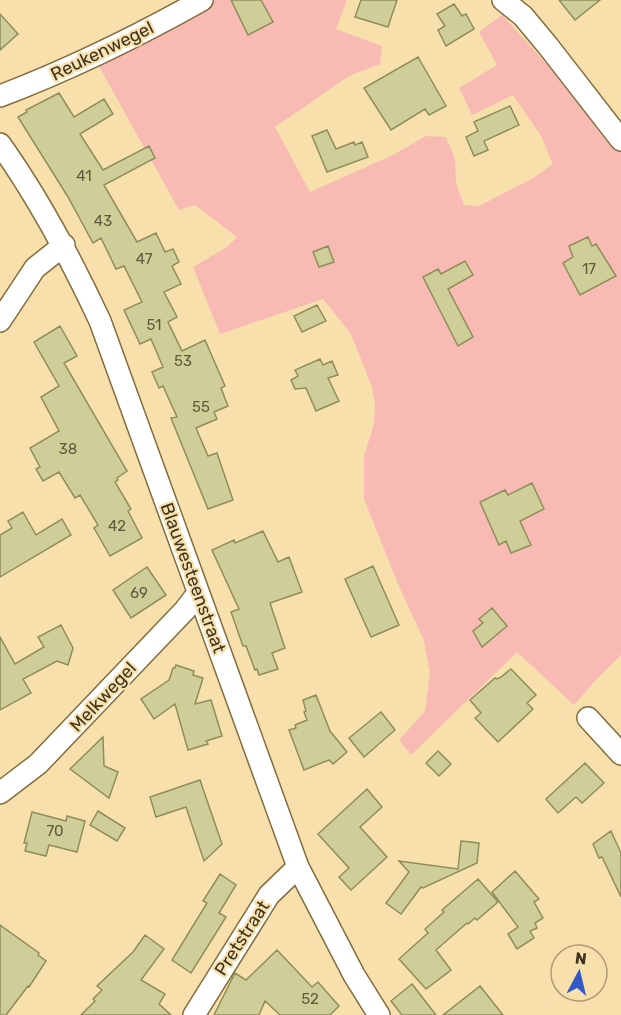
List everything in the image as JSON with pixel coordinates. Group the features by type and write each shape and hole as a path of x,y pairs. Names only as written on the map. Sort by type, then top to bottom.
{"street":[{"name":"Reukenwegel","path":"0,96 59,74 202,0"},
{"path":"502,0 523,16 549,46 621,140"},
{"name":"Blauwesteenstraat","path":"0,144 26,181 64,245 100,321 298,867 354,975 379,1015"},
{"path":"0,321 35,268 64,245"},
{"name":"Melkwegel","path":"0,793 38,764 185,610 198,593"},
{"path":"588,718 621,754"},
{"name":"Pretstraat","path":"194,1015 269,895 298,867"}],"shaded area":[{"path":"210,0 347,0 336,29 382,46 380,64 349,76 275,127 310,192 393,155 426,136 446,137 455,159 456,183 464,205 479,206 533,178 553,164 541,136 513,95 472,115 459,88 497,65 479,32 502,15 616,140 621,150 621,655 574,705 517,652 411,755 399,740 425,711 430,673 424,641 364,499 364,456 374,424 375,405 372,387 351,334 323,299 220,334 193,267 227,247 237,237 195,205 179,210 97,63"}],"building":[{"path":"231,0 261,0 273,22 248,35"},
{"path":"361,0 397,0 388,27 355,17"},
{"path":"559,0 600,0 575,20"},
{"path":"454,4 462,16 466,14 474,29 446,46 438,30 445,26 437,14"},
{"path":"0,14 18,34 0,50"},
{"path":"418,57 446,106 429,115 425,109 391,130 364,88"},
{"path":"59,93 74,117 104,99 113,114 80,134 103,170 149,146 155,158 104,185 137,242 156,233 165,252 173,249 179,262 172,266 181,284 164,292 177,317 168,322 182,351 205,340 225,386 221,388 228,406 214,412 217,419 196,428 208,456 217,453 233,500 208,509 171,418 177,417 163,386 159,388 152,372 163,367 151,339 140,344 124,310 142,302 124,266 116,269 101,238 93,243 68,197 18,117 27,112 26,110"},
{"path":"510,106 519,125 484,141 488,150 474,156 466,137 478,131 474,122"},
{"path":"327,130 336,149 354,142 355,145 362,142 368,157 327,172 312,136"},
{"path":"588,237 592,246 596,244 616,276 580,295 563,263 573,257 569,246"},
{"path":"328,246 334,262 319,267 313,252"},
{"path":"465,261 473,275 448,289 473,337 458,346 423,277 438,269 441,274"},
{"path":"317,305 326,321 302,332 294,316"},
{"path":"60,326 77,356 64,363 127,471 115,482 131,509 128,511 142,538 110,556 94,528 98,525 80,495 75,498 59,472 43,481 36,469 40,467 30,448 59,431 41,397 59,386 34,342"},
{"path":"320,359 323,365 332,361 338,375 328,378 339,401 316,411 306,388 295,389 291,380 298,376 295,370"},
{"path":"532,483 544,509 520,521 531,545 511,553 506,541 499,545 480,502 505,490 508,495"},
{"path":"23,512 36,535 62,519 71,535 0,577 0,535 12,528 8,521"},
{"path":"263,531 278,562 289,557 302,592 270,603 285,648 272,653 278,669 259,675 246,646 243,646 231,612 239,609 212,550"},
{"path":"373,566 399,625 371,637 345,579"},
{"path":"147,567 166,595 131,618 113,590"},
{"path":"492,608 507,626 482,647 473,631 483,623 479,619"},
{"path":"61,625 73,648 68,665 57,661 23,679 31,693 0,710 0,637 15,664 44,647 38,637"},
{"path":"176,665 194,671 193,675 203,678 195,704 211,700 222,736 206,741 208,744 188,750 175,704 154,719 141,699 169,680"},
{"path":"511,669 536,695 527,703 533,709 498,742 475,718 481,713 470,700 495,678 501,677"},
{"path":"316,695 330,731 347,752 333,764 329,760 304,770 289,730 307,720 303,700"},
{"path":"381,712 395,730 364,757 349,738"},
{"path":"103,737 104,766 118,772 109,798 70,769"},
{"path":"438,751 451,764 439,776 426,763"},
{"path":"585,763 604,783 582,803 576,797 558,813 546,799"},
{"path":"200,780 222,844 204,861 186,807 156,817 150,797"},
{"path":"367,789 382,807 360,827 387,857 351,890 339,877 349,868 318,834"},
{"path":"98,811 125,828 117,841 90,825"},
{"path":"32,812 66,821 67,816 85,821 77,852 49,845 46,856 25,851 27,843 24,843"},
{"path":"611,831 621,853 621,897 602,857 599,858 593,844"},
{"path":"461,841 479,843 477,863 421,887 401,914 386,903 409,872 399,861 458,869"},
{"path":"515,871 539,899 534,902 543,918 535,923 537,928 530,931 534,938 517,949 508,934 518,927 492,892"},
{"path":"220,874 236,885 219,913 226,917 191,973 172,960 207,903 203,901"},
{"path":"478,879 498,902 477,920 475,918 467,923 436,950 451,970 426,989 399,959 428,933 425,929 444,912 442,910"},
{"path":"0,925 39,953 38,955 46,961 29,987 6,1015 0,1015"},
{"path":"145,935 164,949 141,980 165,994 159,1004 171,1015 81,1015 102,990 97,986 133,952"},
{"path":"277,950 312,987 318,982 339,1006 330,1015 280,1015 265,1001 259,1015 214,1015 235,973 246,980"},
{"path":"412,984 436,1015 402,1015 391,1001"},
{"path":"480,986 503,1015 443,1015"}]}
